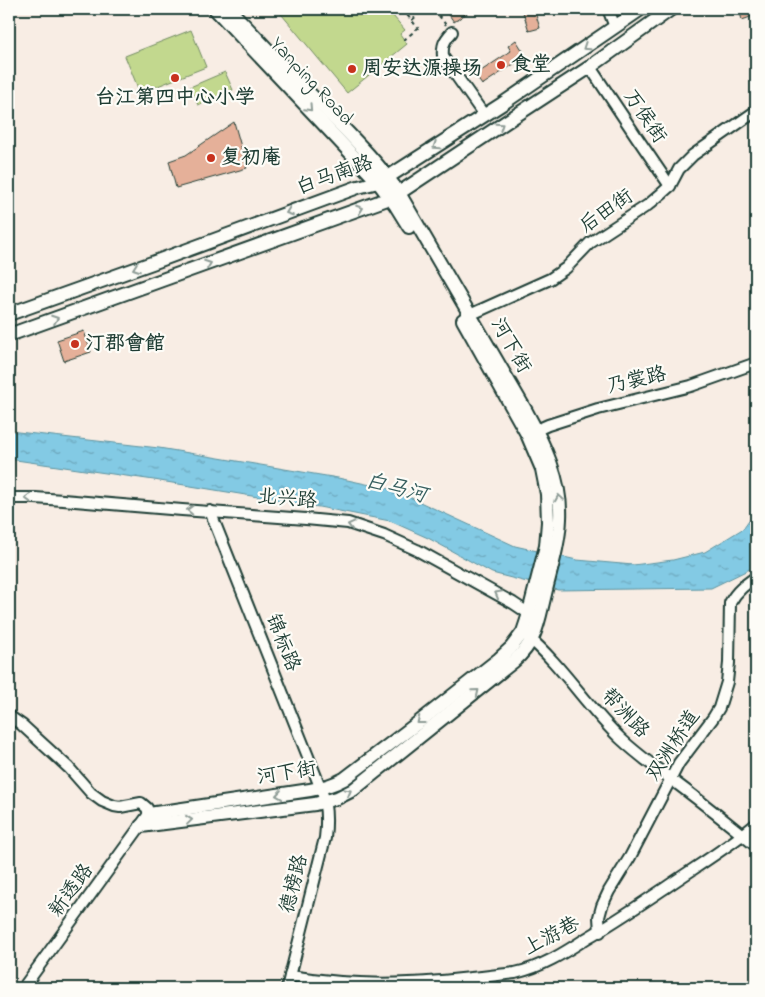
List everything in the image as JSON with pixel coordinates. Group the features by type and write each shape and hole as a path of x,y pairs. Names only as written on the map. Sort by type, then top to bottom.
{"main road":[{"name":"Yanping Road","path":"215,9 383,179"},
{"name":"Yanping Road","path":"230,9 286,70 365,150 383,179"},
{"name":"白马南路","path":"9,314 383,179 484,115 640,9"},
{"path":"9,335 395,196 590,67 671,9"},
{"name":"河下街","path":"141,826 325,802 337,798 353,790 524,651 552,546 544,477 532,432 466,317 405,220 395,196 383,179"},
{"name":"河下街","path":"149,814 331,786 344,779 419,722 527,636"}],"street":[{"path":"608,9 614,27"},
{"path":"452,32 445,40 442,49 443,57 484,115"},
{"name":"万侯街","path":"590,67 670,186"},
{"name":"后田街","path":"466,317 550,280 560,273 590,243 648,204 670,186 679,169 693,155 756,111"},
{"name":"乃裳路","path":"532,432 605,407 691,386 756,363"},
{"name":"北兴路","path":"9,498 54,499 332,521 366,528 417,550 512,602 534,617"},
{"name":"锦标路","path":"210,511 321,788"},
{"name":"双洲桥道","path":"600,932 599,918 605,899 630,858 685,754 720,708 725,691 729,663 730,603 740,589 756,577"},
{"name":"帮洲路","path":"527,636 545,651 600,717 621,739 756,846"},
{"path":"9,716 22,725 76,775 96,797 120,807 141,803 147,808 149,814"},
{"name":"德榜路","path":"287,988 325,838 327,817 321,788"},
{"name":"新透路","path":"23,988 149,814"},
{"name":"上游巷","path":"290,976 313,980 430,985 531,969 552,960 600,932 756,824"}],"path":[{"path":"402,9 418,28 404,40"},
{"path":"412,20 425,9"},
{"path":"434,9 452,32"}],"green space":[{"name":"周安达源操场","path":"277,9 387,9 405,30 400,34 407,44 347,93"},
{"path":"191,30 206,67 140,93 125,56"},
{"path":"225,72 233,90 198,105 190,87"}],"water":[{"path":"9,431 159,448 338,478 394,490 515,546 577,560 633,565 673,560 705,552 744,528 756,511 756,566 711,588 558,590 492,573 428,538 390,521 319,507 154,480 9,459"}],"building":[{"path":"445,9 473,9 454,22"},
{"path":"522,9 534,9 540,28 529,31"},
{"path":"739,9 756,9 756,15 742,20"},
{"name":"食堂","path":"516,40 526,56 482,85 475,75 511,51 508,46"},
{"name":"复初庵","path":"234,122 247,168 176,188 169,161 186,155"},
{"path":"84,331 91,352 64,361 57,340"}],"place":[{"name":"食堂","path":"501,65"},
{"name":"周安达源操场","path":"352,69"},
{"name":"台江第四中心小学","path":"175,78"},
{"name":"复初庵","path":"211,158"},
{"name":"汀郡會館","path":"75,344"}],"water label":[{"name":"白马河","path":"396,489"}]}
